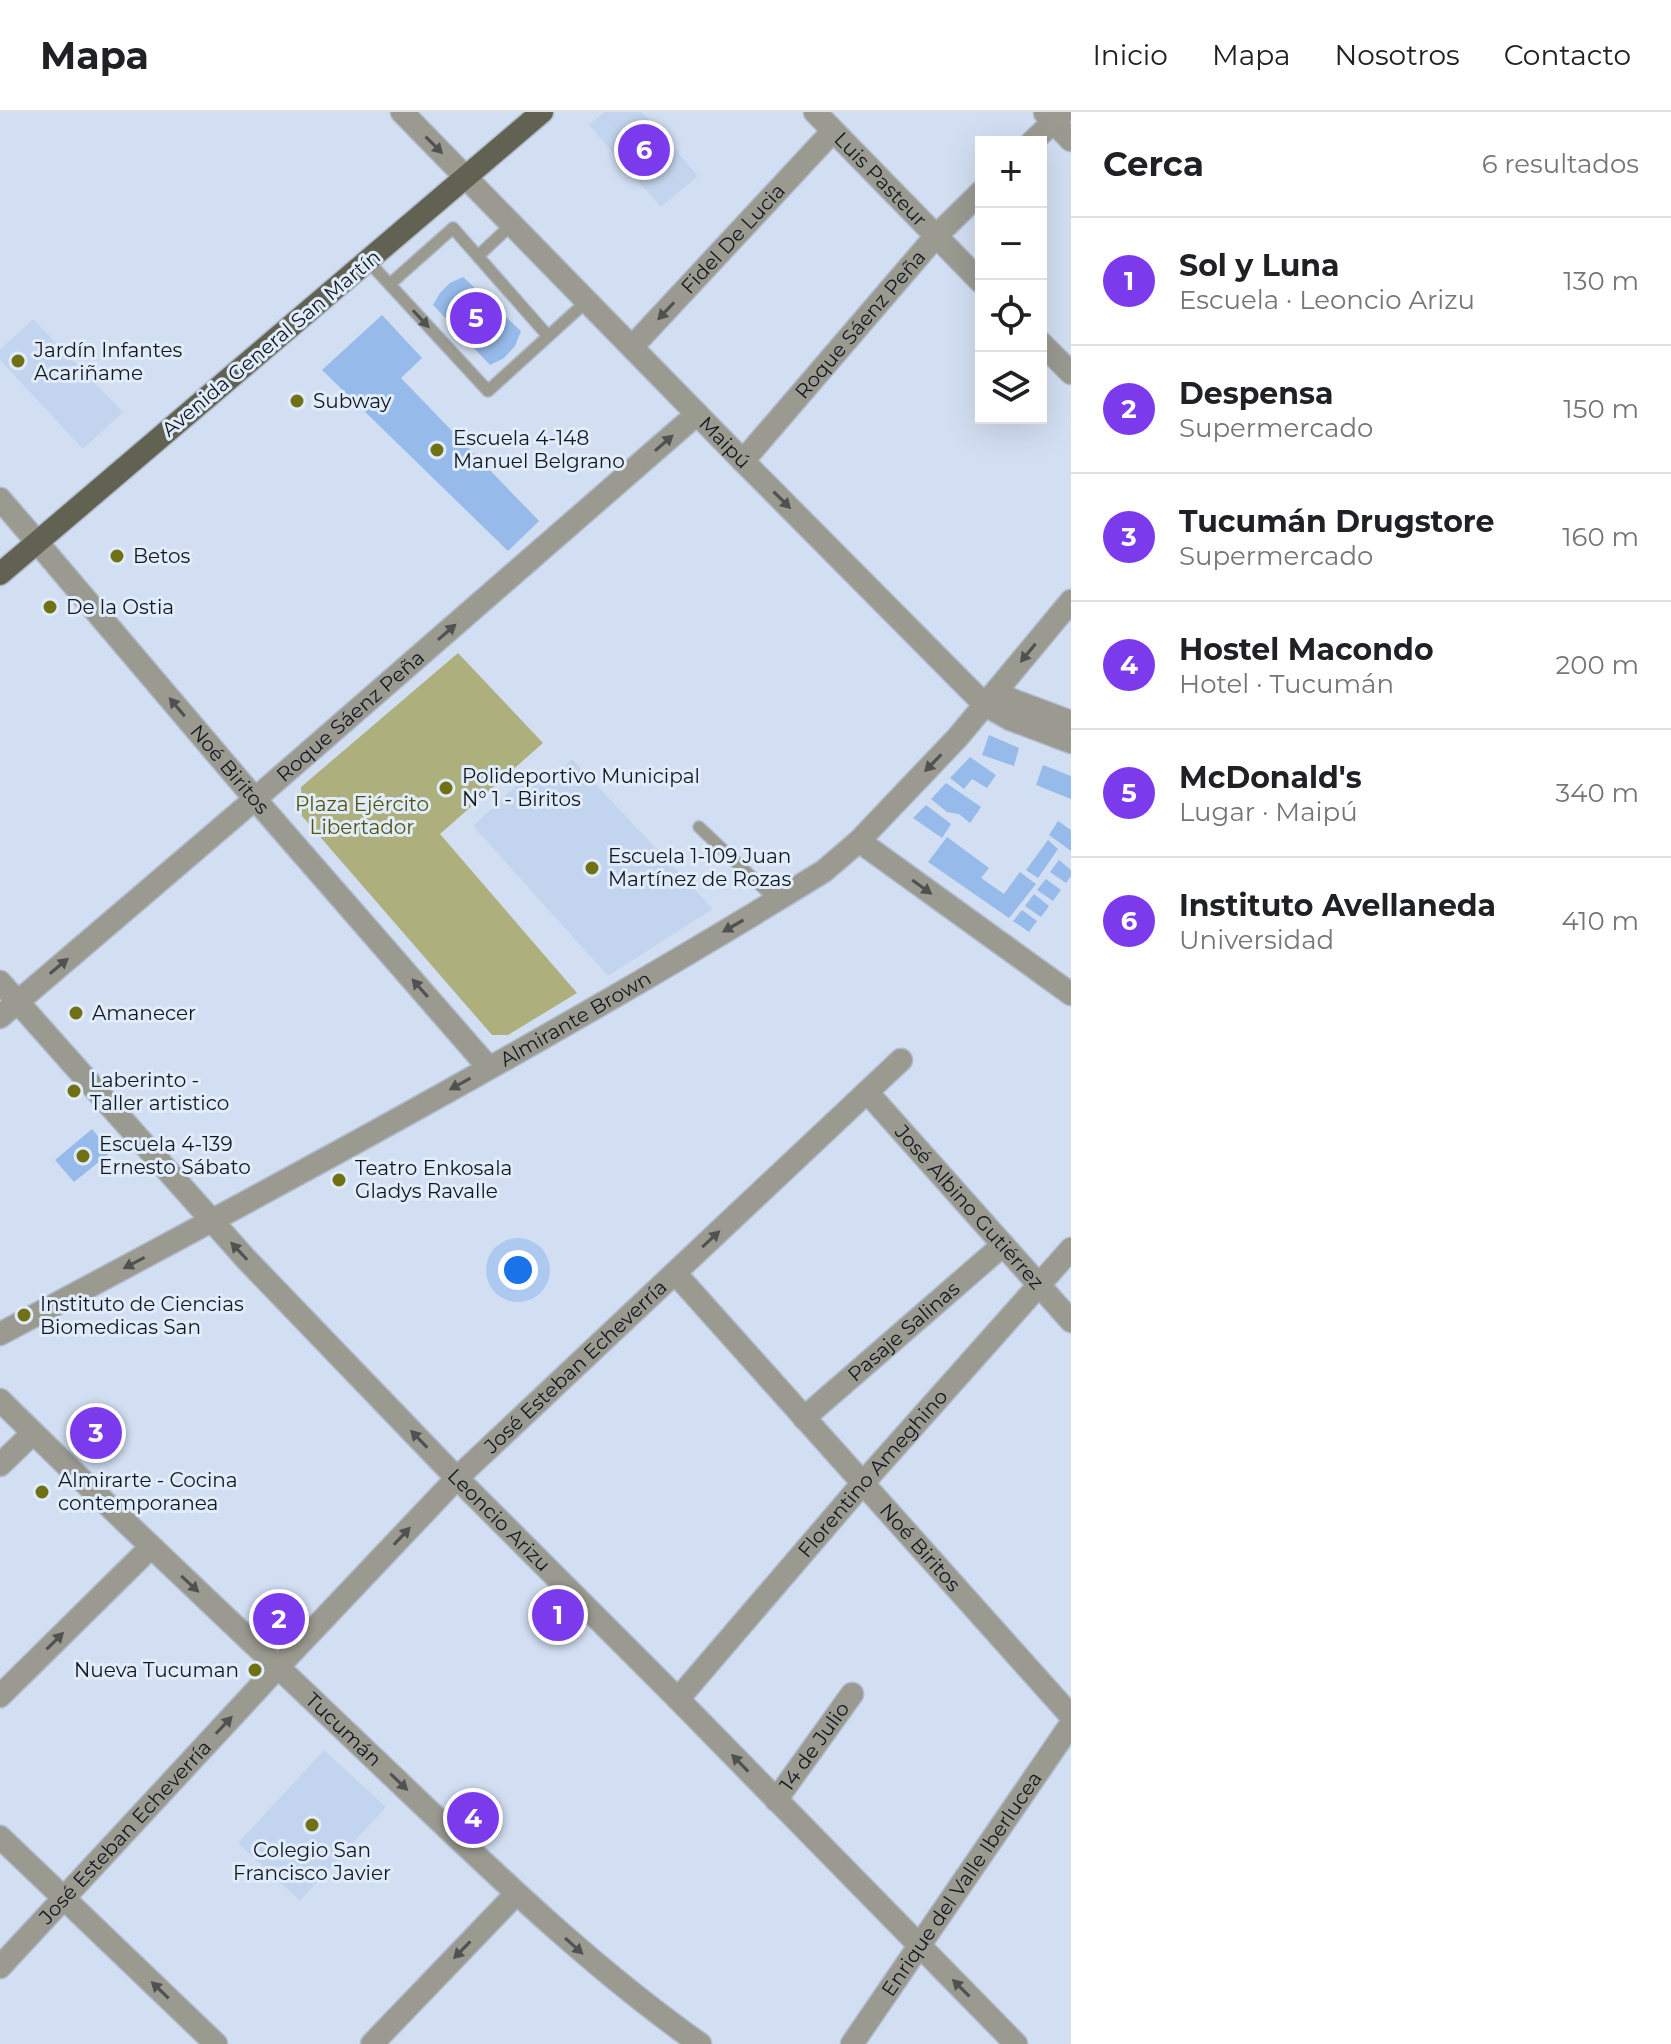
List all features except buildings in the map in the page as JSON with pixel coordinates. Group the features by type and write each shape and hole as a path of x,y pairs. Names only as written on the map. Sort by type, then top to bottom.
{"main road":[{"name":"Avenida General San Martín","path":"0,574 542,112"}],"street":[{"name":"Maipú","path":"402,112 743,461 991,698"},
{"name":"Luis Pasteur","path":"815,112 979,280"},
{"path":"1037,136 1054,115 1071,140"},
{"name":"Fidel De Lucia","path":"632,347 833,131"},
{"name":"Roque Sáenz Peña","path":"743,461 936,236 975,198"},
{"path":"1047,349 1071,373"},
{"name":"Roque Sáenz Peña","path":"0,1017 697,414"},
{"name":"Noé Biritos","path":"0,499 489,1068"},
{"name":"Almirante Brown","path":"0,1334 211,1222 489,1068 834,864 958,737 1071,601"},
{"path":"991,698 1012,700 1071,722"},
{"path":"991,698 1010,719 1071,742"},
{"path":"859,841 1071,994"},
{"name":"Leoncio Arizu","path":"0,982 211,1222 457,1478 1016,2044"},
{"name":"José Esteban Echeverría","path":"0,1967 457,1478 901,1060"},
{"name":"José Albino Gutiérrez","path":"867,1092 1071,1321"},
{"name":"Pasaje Salinas","path":"804,1418 1003,1245"},
{"name":"Florentino Ameghino","path":"678,1699 863,1483 1071,1249"},
{"name":"Noé Biritos","path":"675,1273 1071,1716"},
{"name":"Tucumán","path":"0,1400 516,1894 625,1989 700,2044"},
{"path":"0,1465 33,1433"},
{"path":"0,1696 151,1547"},
{"name":"14 de Julio","path":"776,1800 852,1694"},
{"name":"Enrique del Valle Iberlucea","path":"852,2044 1071,1724"},
{"path":"0,1837 216,2044"},
{"path":"372,2044 516,1894"}],"lane":[{"path":"478,256 512,224"},
{"path":"390,284 453,228 548,336"},
{"path":"368,261 488,391 587,301"},
{"path":"699,827 776,900"}],"shaded area":[{"path":"604,112 642,112 698,176 661,207 589,125"},
{"path":"33,319 123,412 83,449 0,360 0,350"},
{"name":"Escuela 1-109 Juan Martínez de Rozas","path":"572,759 713,909 608,976 473,826 531,772 546,786"},
{"name":"Colegio San Francisco Javier","path":"324,1750 386,1807 300,1901 238,1843"}],"green space":[{"name":"Plaza Ejército Libertador","path":"458,653 543,743 440,834 577,993 508,1035 492,1035 302,816 301,787"}],"place":[{"name":"Instituto Avellaneda","path":"644,150"},
{"name":"McDonald's","path":"476,318"},
{"name":"Jardín Infantes Acariñame","path":"18,361"},
{"name":"Subway","path":"297,401"},
{"name":"Escuela 4-148 Manuel Belgrano","path":"437,450"},
{"name":"Betos","path":"117,556"},
{"name":"De la Ostia","path":"50,607"},
{"name":"Polideportivo Municipal N° 1 - Biritos","path":"446,788"},
{"name":"Escuela 1-109 Juan Martínez de Rozas","path":"592,868"},
{"name":"Amanecer","path":"76,1013"},
{"name":"Laberinto - Taller artistico","path":"74,1091"},
{"name":"Escuela 4-139 Ernesto Sábato","path":"83,1156"},
{"name":"Teatro Enkosala Gladys Ravalle","path":"339,1180"},
{"name":"Instituto de Ciencias Biomedicas San","path":"24,1315"},
{"name":"Tucumán Drugstore","path":"96,1433"},
{"name":"Almirarte - Cocina contemporanea","path":"42,1492"},
{"name":"Sol y Luna","path":"558,1615"},
{"name":"Despensa","path":"279,1619"},
{"name":"Nueva Tucuman","path":"255,1670"},
{"name":"Hostel Macondo","path":"473,1818"},
{"name":"Colegio San Francisco Javier","path":"312,1825"}]}
